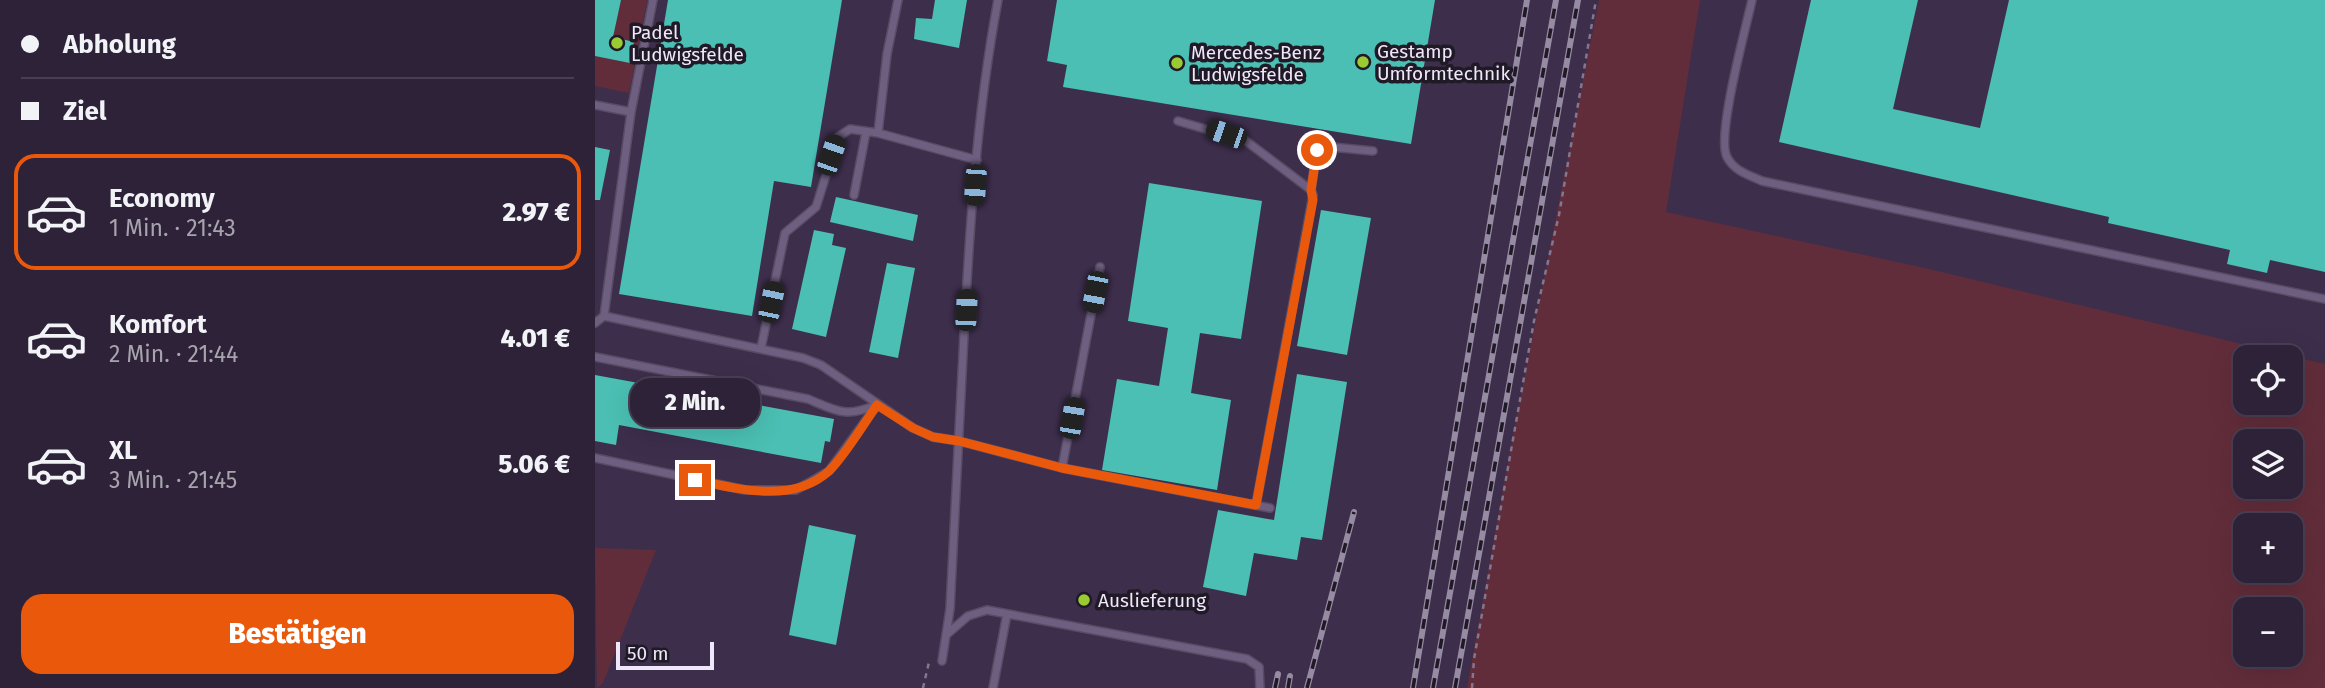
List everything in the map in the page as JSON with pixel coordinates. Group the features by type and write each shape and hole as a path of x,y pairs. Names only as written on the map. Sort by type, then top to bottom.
{"lane":[{"path":"595,323 604,316 631,112 653,0"},
{"path":"879,134 887,54 898,0"},
{"path":"942,661 950,609 977,160 990,41 998,0"},
{"path":"1752,0 1724,133 1726,156 1738,171 1762,181 2325,299"},
{"path":"595,105 631,112"},
{"path":"1178,121 1246,141 1311,190"},
{"path":"761,348 785,233 816,207 838,137 850,129 977,160"},
{"path":"854,195 866,132"},
{"path":"1256,505 1313,200 1311,190 1317,150 1321,146 1373,151"},
{"path":"1062,468 1100,267"},
{"path":"604,316 803,358 821,365 877,405 913,428 933,437 959,441 1062,468 1269,508"},
{"path":"595,357 808,400 839,412 856,413 877,405"},
{"path":"595,458 745,491 796,490 829,471 877,405"},
{"path":"946,635 968,616 987,610 1247,659 1259,667 1260,688"},
{"path":"993,688 1007,614"}],"path":[{"path":"1472,688 1473,659 1534,321 1559,215 1596,0"},
{"path":"923,688 929,662"}],"shaded area":[{"name":"Padel Ludwigsfelde","path":"595,0 647,0 629,93 595,86"},
{"path":"1599,0 1700,0 1666,212 1929,269 2246,345 2233,345 2233,415 2303,415 2303,359 2325,364 2325,688 1467,688 1513,435"},
{"path":"595,548 656,550 603,683 597,688"}],"building":[{"path":"595,0 621,0 613,37 634,42 630,63 595,56"},
{"path":"668,0 842,0 811,187 774,181 752,316 619,294"},
{"path":"935,0 967,0 959,48 914,39 916,18 932,19"},
{"name":"Mercedes-Benz Ludwigsfelde","path":"1057,0 1435,0 1411,144 1063,87 1067,65 1047,61"},
{"path":"1811,0 1918,0 1893,109 1980,128 2009,0 2325,0 2325,272 2270,260 2267,273 2227,264 2230,250 2108,223 2109,217 1779,142"},
{"path":"595,147 610,150 600,200 595,200"},
{"path":"1149,183 1262,201 1241,339 1200,333 1191,393 1231,400 1217,490 1102,470 1117,379 1159,386 1168,328 1128,321"},
{"path":"836,197 918,215 913,241 830,222"},
{"path":"1321,210 1371,218 1347,355 1297,346"},
{"path":"814,230 834,234 832,245 846,248 826,337 792,329"},
{"path":"887,263 915,268 898,358 869,352"},
{"path":"1297,374 1347,382 1322,540 1301,537 1297,560 1254,553 1246,596 1203,587 1218,510 1274,520"},
{"path":"595,375 834,419 830,442 825,441 821,463 619,425 616,445 595,441"},
{"path":"809,525 856,535 836,645 789,635"}],"railway":[{"path":"1413,688 1527,0"},
{"path":"1433,688 1556,0"},
{"path":"1455,688 1578,0"},
{"path":"1307,688 1354,512"},
{"path":"1275,688 1278,674"},
{"path":"1288,688 1290,676"}],"place":[{"name":"Padel Ludwigsfelde","path":"617,43"},
{"name":"Gestamp Umformtechnik","path":"1363,62"},
{"name":"Mercedes-Benz Ludwigsfelde","path":"1177,63"},
{"name":"Auslieferung","path":"1084,600"}],"route":[{"path":"695,480 745,491 796,490 829,471 877,405 913,428 933,437 959,441 1062,468 1256,505 1313,200 1311,190 1317,150"}]}
